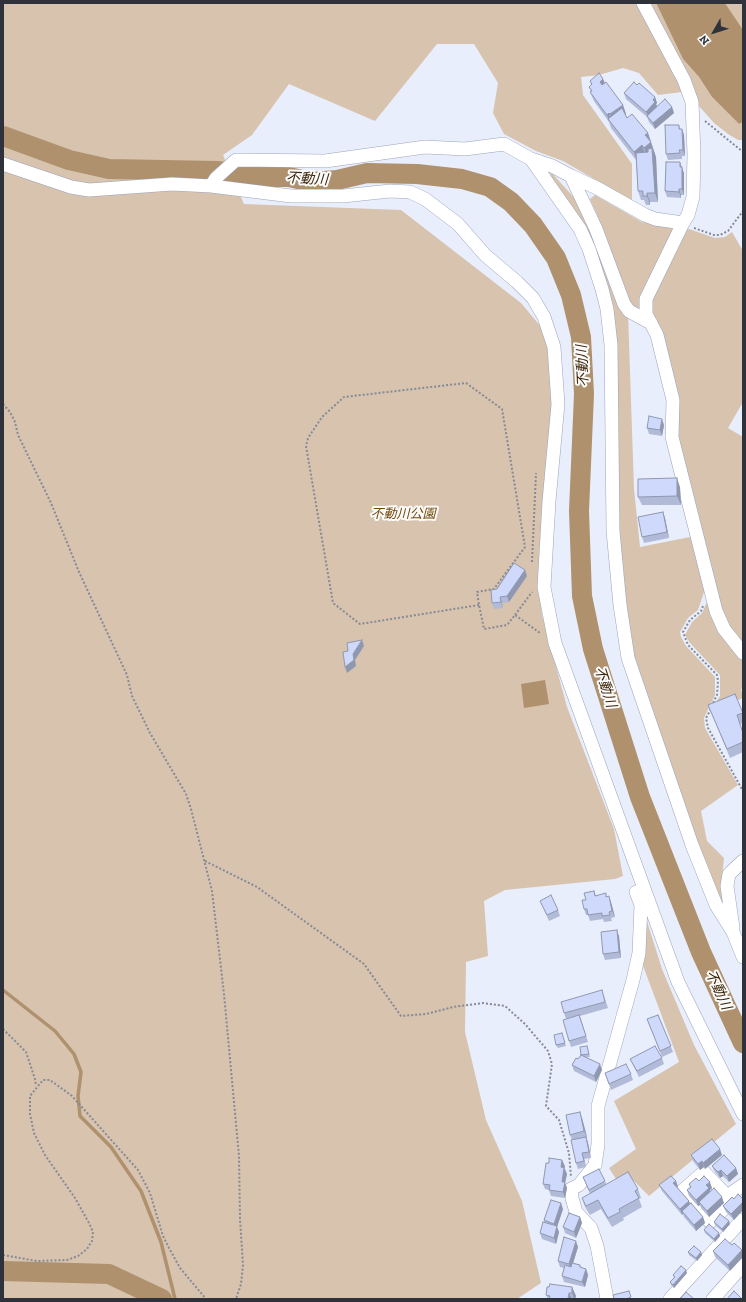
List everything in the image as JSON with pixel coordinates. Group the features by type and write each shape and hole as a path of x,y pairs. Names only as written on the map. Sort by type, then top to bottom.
{"street":[{"path":"643,3 684,80 692,102 693,197 688,215 646,299 646,314 656,335 673,400 672,437 716,611 724,629 743,653"},
{"path":"214,182 232,162 236,160 325,161 424,147 465,149 504,144 531,159 552,166 598,188 645,215 655,219 683,223"},
{"path":"531,159 580,229 589,250 602,289 607,309 611,345 613,531 620,605 628,658 692,845 716,905 733,932 743,957"},
{"path":"3,164 71,187 89,190 214,182 291,196 343,196 390,191 410,192 425,199 458,224 485,255 517,282 533,298 544,317 554,347 558,404 548,515 544,587 555,643 631,857 678,982 743,1114"},
{"path":"571,176 596,229 624,304 629,311 651,323"},
{"path":"607,1299 598,1246 591,1228 576,1212 571,1188 579,1185 595,1165 598,1144 598,1106 634,980 639,953 641,905 627,865 631,857"},
{"path":"733,932 727,886 729,874 743,861"},
{"path":"730,1200 734,1192 743,1186"},
{"path":"670,1299 742,1220 743,1222"},
{"path":"713,1299 743,1265"}],"path":[{"path":"692,112 743,152"},
{"path":"683,223 714,235 720,235 728,231 743,212"},
{"path":"480,605 360,624 333,603 306,446 308,438 322,417 344,397 466,383 502,409 525,547 494,588 477,592 480,605 484,629 507,625 534,590"},
{"path":"3,404 16,422 18,435 51,503 78,572 127,675 132,696 150,733 186,794 204,860 212,891 218,939 239,1156 240,1219 243,1265 241,1284 236,1299"},
{"path":"533,569 536,473"},
{"path":"710,586 701,611 690,620 683,632 688,645 717,675 717,695 706,718 708,728 743,791"},
{"path":"515,615 555,643"},
{"path":"204,860 257,887 364,964 401,1016 426,1014 453,1007 483,1004 505,1006 525,1024 548,1051 552,1064 546,1106 559,1120 569,1154 571,1188"},
{"path":"3,1029 7,1030 26,1052 35,1079 36,1087"},
{"path":"3,1255 37,1260 67,1260 78,1256 87,1249 92,1241 93,1232 89,1223 75,1198 44,1154 34,1133 30,1114 30,1096 43,1080 50,1080 72,1096 111,1137 138,1170 150,1193 168,1248 180,1268 206,1299"}],"green space":[{"name":"不動川公園","path":"3,3 650,3 682,92 658,95 639,73 623,68 599,75 581,77 583,95 632,164 632,201 563,161 536,151 504,134 493,113 498,83 474,44 437,44 375,121 289,84 252,135 223,155 244,204 401,210 521,303 542,328 547,341 553,381 553,403 539,555 539,587 542,615 567,707 614,829 623,876 615,879 505,890 484,901 488,956 466,962 465,1032 486,1120 522,1201 541,1283 517,1299 3,1299"},
{"path":"651,3 656,3 683,59 699,77 712,97 739,124 743,122 743,140 738,140 728,134 714,123 699,106"},
{"path":"725,3 743,3 743,30 735,19"},
{"path":"551,172 577,201 628,313 634,489 640,547 695,536 705,589 698,610 688,618 680,632 686,646 715,677 715,695 704,718 705,728 738,785 701,811 707,841 724,858 722,877 729,915 720,902 697,843 631,646 618,530 612,308 550,178"},
{"path":"595,195 642,222 671,226 673,231 641,314 631,309 601,230 599,219 590,199"},
{"path":"689,229 715,238 725,237 732,232 743,251 743,402 728,428 743,437 743,648 727,627 696,519 649,300 684,230"},
{"path":"707,602 743,658 743,688 741,689 743,698 711,711 720,696 720,675 690,643 685,635 692,622 702,613"},
{"path":"645,915 662,969 694,1045 736,1124 649,1196 630,1177 618,1182 609,1168 636,1149 614,1101 679,1062 642,963"}],"shaded area":[{"path":"656,3 725,3 743,30 743,122 739,124 712,97 699,77 683,59"},
{"path":"545,680 549,704 524,708 521,684"}],"building":[{"path":"599,73 603,79 600,82 602,85 606,82 623,105 607,115 590,92 592,91 589,87 592,84 590,81"},
{"path":"634,82 637,85 639,83 655,97 653,100 655,102 646,112 624,93"},
{"path":"665,99 672,107 653,123 647,116"},
{"path":"622,108 627,118 632,114 648,133 645,135 651,142 644,148 642,145 634,152 608,119"},
{"path":"665,125 679,125 679,129 682,129 683,150 679,150 680,153 666,154"},
{"path":"652,148 655,193 647,193 647,196 643,196 643,191 638,191 636,153 648,152 648,149"},
{"path":"666,162 680,162 680,167 682,167 682,189 679,189 679,192 665,191"},
{"path":"649,416 662,419 660,430 647,428"},
{"path":"677,478 677,496 638,497 638,479"},
{"path":"663,512 667,532 642,537 638,517"},
{"path":"514,563 525,570 507,596 500,597 501,602 492,603 491,590 497,589"},
{"path":"362,640 353,654 354,660 345,667 343,652 348,651 347,643"},
{"path":"735,694 743,713 737,715 743,733 743,742 727,749 708,705"},
{"path":"594,891 595,896 606,893 606,897 609,896 612,911 609,912 610,915 602,916 602,913 588,915 587,909 584,909 582,900 586,900 584,893"},
{"path":"551,895 558,910 547,915 540,901"},
{"path":"617,930 619,952 603,954 601,932"},
{"path":"602,990 605,1002 564,1013 561,1002"},
{"path":"579,1015 586,1036 569,1041 563,1020"},
{"path":"658,1015 671,1046 660,1051 647,1019"},
{"path":"562,1033 565,1043 556,1045 554,1035"},
{"path":"587,1046 589,1054 581,1055 580,1047"},
{"path":"655,1046 662,1058 637,1071 630,1059"},
{"path":"581,1055 600,1064 594,1076 572,1065 576,1058 578,1059"},
{"path":"626,1064 631,1074 609,1084 605,1073"},
{"path":"580,1112 584,1131 570,1135 566,1115"},
{"path":"586,1137 589,1152 582,1153 584,1161 576,1163 571,1140"},
{"path":"712,1139 720,1149 703,1163 702,1161 698,1164 691,1155"},
{"path":"724,1155 736,1168 727,1176 721,1170 718,1172 712,1166"},
{"path":"549,1158 562,1160 561,1167 564,1168 562,1182 565,1182 563,1192 549,1190 550,1185 543,1184 546,1163 549,1163"},
{"path":"599,1169 605,1181 589,1190 583,1177"},
{"path":"628,1172 638,1189 635,1191 639,1198 619,1209 620,1212 608,1218 598,1200 586,1206 582,1198"},
{"path":"671,1176 676,1181 673,1183 689,1201 680,1209 659,1185"},
{"path":"704,1176 710,1182 706,1185 709,1188 696,1200 687,1190 691,1187 689,1184 696,1178 699,1181"},
{"path":"714,1188 722,1197 707,1211 699,1202"},
{"path":"738,1194 743,1199 743,1202 731,1214 723,1206 732,1197 734,1199"},
{"path":"551,1200 561,1203 554,1224 544,1220"},
{"path":"691,1203 703,1217 694,1225 682,1211"},
{"path":"569,1213 580,1217 574,1232 563,1227"},
{"path":"720,1214 729,1221 722,1229 714,1222"},
{"path":"543,1222 557,1226 554,1238 540,1233"},
{"path":"709,1224 719,1233 714,1239 704,1230"},
{"path":"564,1237 576,1241 569,1264 558,1261"},
{"path":"725,1239 732,1245 734,1243 742,1250 728,1265 713,1251"},
{"path":"694,1246 701,1252 696,1258 688,1252"},
{"path":"572,1263 580,1265 580,1267 586,1269 582,1282 562,1276 565,1265 571,1267"},
{"path":"681,1266 686,1270 673,1285 670,1282 675,1277 673,1275"},
{"path":"550,1284 572,1287 572,1293 569,1293 568,1299 549,1299 550,1296 546,1295 547,1287 549,1287"},
{"path":"629,1291 631,1297 626,1299 614,1299 613,1295"},
{"path":"734,1291 742,1299 727,1299"},
{"path":"686,1292 694,1299 680,1299"}],"waterway":[{"name":"不動川","path":"3,136 69,160 109,169 217,171 265,177 289,177 311,182 337,180 367,173 417,174 462,179 490,187 511,202 533,225 556,258 571,295 581,337 584,394 579,511 582,596 593,649 640,797 701,952 743,1043"},
{"path":"3,990 55,1031 74,1054 81,1072 78,1096 80,1116 111,1147 141,1191 161,1242 175,1299"},
{"path":"3,1271 109,1274 162,1299"}]}
